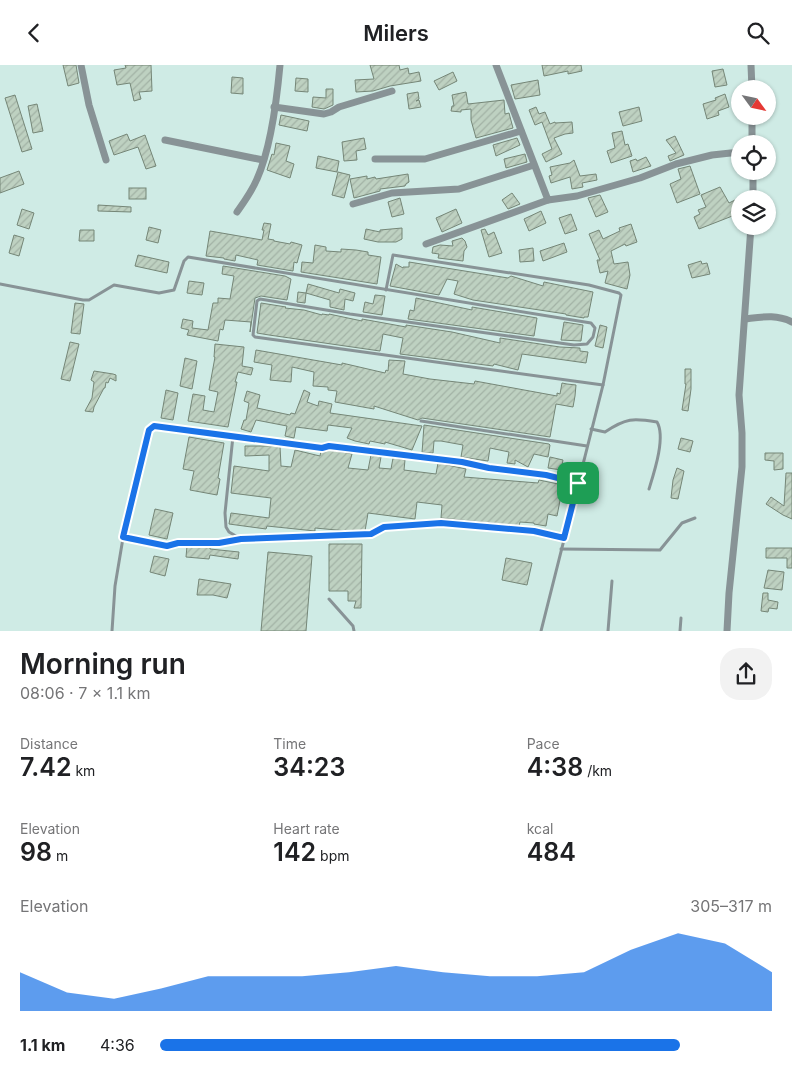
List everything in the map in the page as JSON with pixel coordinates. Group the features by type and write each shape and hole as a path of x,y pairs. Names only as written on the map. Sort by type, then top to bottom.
{"street":[{"path":"81,65 88,105 106,160"},
{"path":"237,212 258,178 274,107 280,65"},
{"path":"496,65 548,200"},
{"path":"752,65 752,80"},
{"path":"274,107 324,114 339,107 392,91"},
{"path":"375,159 425,159 522,131"},
{"path":"165,141 263,160"},
{"path":"426,244 548,200 576,196 640,178 676,164 712,155 731,153"},
{"path":"353,204 392,193 459,189 534,165"},
{"path":"727,631 742,467 739,395 750,235"},
{"path":"745,319 772,316 792,322"}],"lane":[{"path":"386,290 393,255 588,285 621,295 603,385 541,631"},
{"path":"0,285 83,300 89,300 114,285 158,293 174,290 184,261 188,257 591,323 595,328 593,337 587,344 574,345 417,324 260,299 257,301 254,335 255,337 603,385"},
{"path":"591,429 605,432 618,423 634,419 657,422 660,429 659,446 656,466 649,489"},
{"path":"421,421 587,446"},
{"path":"112,631 115,586 123,537 151,427 322,448 329,446 462,462 489,468 546,475 578,483"},
{"path":"233,437 225,513 226,527 229,532 241,539"},
{"path":"561,549 660,550 682,523 696,518"},
{"path":"123,537 167,546 178,543 219,543 241,539 371,534 384,527 441,523 534,531 564,538"},
{"path":"608,631 612,581"},
{"path":"329,599 353,627 354,631"},
{"path":"680,631 681,618"}],"building":[{"path":"63,65 76,65 79,83 68,86"},
{"path":"125,65 151,65 152,91 139,92 141,99 134,101 130,83 117,85 114,70 126,68"},
{"path":"370,65 399,65 400,70 408,68 409,74 419,72 421,81 373,91 356,92 355,80 374,79"},
{"path":"542,65 581,65 582,71 568,74 568,71 544,76"},
{"path":"723,69 727,85 715,87 712,71"},
{"path":"453,72 457,81 439,90 434,81"},
{"path":"232,77 243,78 243,94 231,93"},
{"path":"296,78 308,79 308,92 295,91"},
{"path":"538,80 540,95 515,99 511,85"},
{"path":"326,89 333,89 333,105 324,109 312,107 313,97 326,98"},
{"path":"418,92 419,99 416,101 419,100 421,107 409,109 407,94"},
{"path":"466,92 468,104 504,100 505,114 509,113 513,128 476,138 471,120 471,109 461,110 461,112 451,111 452,106 454,106 452,95"},
{"path":"725,94 729,107 718,111 719,115 707,119 703,104 716,100 715,98"},
{"path":"15,95 32,149 22,152 5,98"},
{"path":"37,104 43,131 33,133 28,106"},
{"path":"536,107 539,114 545,112 550,124 555,122 572,122 573,133 554,138 562,154 546,162 542,154 552,149 542,122 535,125 529,110"},
{"path":"639,107 642,121 623,126 619,112"},
{"path":"281,115 309,121 307,131 279,125"},
{"path":"622,131 625,145 628,144 632,156 611,163 607,151 615,148 612,133"},
{"path":"127,134 130,141 145,135 156,166 146,169 138,147 114,155 109,141"},
{"path":"675,136 684,155 670,161 668,156 676,153 666,140"},
{"path":"364,138 366,149 356,151 357,160 344,161 342,142"},
{"path":"517,138 520,145 496,156 493,145"},
{"path":"276,143 290,146 286,161 294,164 290,178 267,170 272,154 274,155"},
{"path":"525,154 527,162 506,168 504,159"},
{"path":"318,156 339,161 337,172 316,168"},
{"path":"646,157 651,166 633,172 630,161 636,159 637,161"},
{"path":"574,160 580,176 596,174 597,180 582,183 583,187 572,189 570,177 551,183 549,176 552,175 550,167 570,163"},
{"path":"690,166 700,194 677,203 670,184 681,179 678,169"},
{"path":"19,171 24,184 0,193 0,178"},
{"path":"338,172 350,175 344,198 332,195"},
{"path":"408,174 409,182 405,186 380,189 380,191 354,198 350,179 367,176 367,179 375,177 376,179"},
{"path":"720,187 729,203 731,202 731,217 699,229 694,217 700,214 698,210 706,207 701,195"},
{"path":"129,188 146,188 146,199 129,199"},
{"path":"512,193 520,204 508,209 502,200"},
{"path":"600,195 608,212 596,217 588,198"},
{"path":"400,198 404,214 392,217 388,202"},
{"path":"98,205 131,207 131,212 98,211"},
{"path":"22,209 34,213 29,229 17,225"},
{"path":"456,209 462,223 442,232 436,218"},
{"path":"541,211 546,223 529,231 524,219"},
{"path":"571,214 577,230 565,234 559,218"},
{"path":"264,223 271,224 268,239 302,245 297,263 294,262 293,271 257,265 258,260 236,255 235,261 206,256 210,231 262,240"},
{"path":"631,224 637,242 626,246 625,244 611,251 614,264 628,262 630,275 627,289 605,283 608,271 600,273 597,260 600,260 589,234 599,230 603,239 620,231 619,228"},
{"path":"149,227 161,230 158,243 146,240"},
{"path":"402,228 402,239 396,242 378,242 364,239 366,229 380,232 380,230"},
{"path":"485,229 488,235 494,232 502,253 489,257 481,230"},
{"path":"80,230 94,230 94,241 79,241"},
{"path":"14,235 24,238 19,256 9,253"},
{"path":"462,238 467,247 464,251 463,261 438,258 439,254 432,253 433,247 440,245 453,246 452,241"},
{"path":"564,243 567,252 543,261 540,251"},
{"path":"315,245 326,247 326,251 356,250 368,252 368,255 381,257 377,284 301,272 302,262 313,263"},
{"path":"533,248 534,261 520,262 519,250"},
{"path":"138,255 169,262 167,273 135,266"},
{"path":"701,261 702,264 707,263 710,274 692,278 688,265"},
{"path":"409,262 508,278 511,276 543,286 544,282 593,292 588,317 584,318 473,300 454,294 458,281 447,279 439,295 390,286 396,264 403,268 409,267"},
{"path":"223,266 285,276 291,279 287,300 261,296 255,298 250,332 251,322 225,320 223,330 220,329 218,341 187,335 189,330 181,328 183,319 193,321 192,328 208,330 213,303 218,303 218,298 230,299 234,276 222,274"},
{"path":"189,281 204,283 202,295 187,293"},
{"path":"308,284 339,293 340,289 355,293 353,301 345,299 344,310 330,307 330,300 306,293"},
{"path":"298,292 306,293 305,303 297,302"},
{"path":"375,295 385,296 382,315 363,312 365,302 373,304"},
{"path":"416,298 472,310 472,307 537,318 534,336 408,319 410,310 414,311"},
{"path":"75,303 84,304 80,334 71,333"},
{"path":"261,303 322,315 329,314 362,321 362,319 406,327 406,325 452,332 500,343 500,338 580,348 580,351 588,352 586,363 522,354 518,370 494,364 493,366 400,354 403,338 383,334 380,351 269,335 257,333"},
{"path":"564,322 583,325 581,341 561,340"},
{"path":"600,325 607,327 603,348 595,346"},
{"path":"70,342 79,344 70,381 61,379"},
{"path":"215,344 244,347 242,366 253,368 251,375 238,372 228,427 188,421 193,394 205,396 203,410 214,412 218,392 209,390 215,357"},
{"path":"256,350 342,365 342,363 385,373 386,370 388,371 389,360 405,361 403,374 474,384 475,381 557,396 557,393 560,394 562,383 576,385 575,396 573,407 556,404 550,437 422,418 418,420 374,406 374,409 335,402 337,391 328,390 328,387 313,386 314,372 292,367 291,382 270,380 272,365 254,362"},
{"path":"185,358 197,361 192,389 180,386"},
{"path":"685,369 691,369 688,411 682,410 686,384"},
{"path":"94,371 116,375 116,381 110,378 108,383 106,382 93,412 85,411 92,398 94,382 91,380"},
{"path":"166,390 178,393 173,420 161,418"},
{"path":"304,390 310,393 307,402 318,406 319,401 332,404 330,413 422,426 412,450 385,442 385,444 370,441 369,444 355,441 347,438 352,428 328,425 327,431 296,427 294,438 285,436 287,426 256,420 251,432 241,429 244,420 246,420 249,403 244,401 247,391 260,395 257,408 290,415 291,413 295,414"},
{"path":"424,425 549,444 548,457 534,454 528,467 515,460 515,464 507,463 509,452 490,448 488,461 461,457 463,445 441,441 434,441 433,453 422,453"},
{"path":"189,437 224,443 217,495 190,490 194,471 183,469"},
{"path":"681,438 693,441 690,452 678,449"},
{"path":"245,446 280,446 281,466 291,467 295,450 320,456 321,451 332,450 352,454 348,468 368,470 371,455 381,457 379,468 391,469 393,458 405,460 404,470 436,474 438,463 466,469 464,477 538,483 539,480 563,485 557,516 548,514 546,526 534,523 520,522 519,526 441,518 442,505 417,502 415,519 368,513 365,531 315,528 315,531 267,526 266,529 229,524 231,513 269,518 271,498 231,493 234,466 269,471 269,455 245,456"},
{"path":"765,453 783,453 783,469 774,470 774,461 765,460"},
{"path":"550,457 563,460 561,470 548,468"},
{"path":"677,468 684,471 678,499 671,498 673,480"},
{"path":"786,473 792,473 792,519 766,504 771,497 784,506"},
{"path":"155,509 173,513 167,539 149,535"},
{"path":"329,544 362,544 361,608 354,608 356,601 348,601 348,591 329,591"},
{"path":"187,546 210,546 210,549 239,552 238,559 210,555 209,559 186,557"},
{"path":"766,548 792,548 792,568 787,568 787,558 766,558"},
{"path":"268,552 312,556 306,631 261,631"},
{"path":"154,556 169,559 165,576 150,572"},
{"path":"506,558 532,563 527,585 502,580"},
{"path":"768,570 784,572 782,590 764,588"},
{"path":"199,579 231,584 227,598 213,595 197,595"},
{"path":"763,593 768,593 768,600 778,602 777,609 769,608 768,612 761,611"}],"route":[{"path":"154,426 322,448 329,446 462,462 489,468 546,475 578,483 564,538 534,531 441,523 384,527 371,534 241,539 219,543 178,543 167,546 123,537 149,430 154,426"}]}
